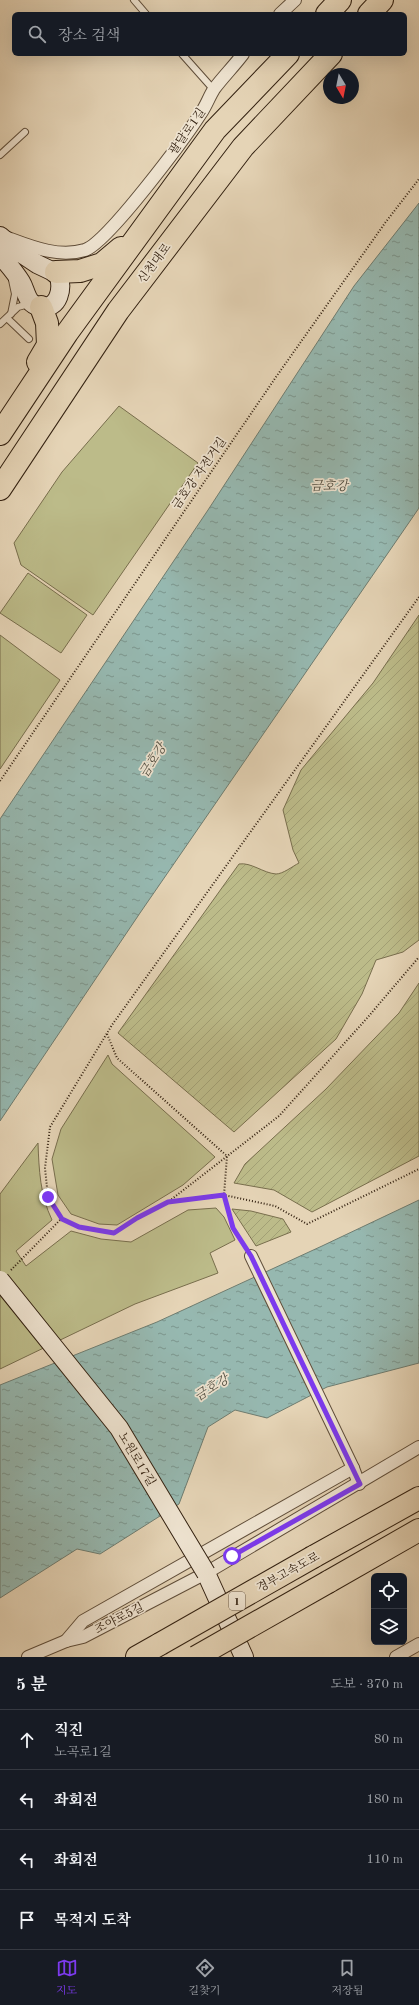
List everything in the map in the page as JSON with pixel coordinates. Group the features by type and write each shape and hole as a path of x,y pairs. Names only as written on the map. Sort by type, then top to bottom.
{"highway":[{"path":"329,12 340,0"},
{"path":"371,12 382,0"},
{"name":"신천대로","path":"0,489 118,311 244,147 329,56"},
{"path":"57,273 80,271 102,264 123,246 198,145 281,62"},
{"path":"0,434 67,334 215,130 281,62"},
{"path":"0,426 48,345 47,324 37,305"},
{"name":"경부고속도로","path":"137,1657 419,1498"},
{"name":"1","path":"196,1657 419,1530"}],"main road":[{"path":"0,235 19,252 37,264 57,273 62,289 60,297 52,304 37,305 26,297 22,283 0,255"},
{"name":"노원로17길","path":"0,1281 119,1428 206,1573 244,1657"}],"street":[{"path":"282,12 295,0"},
{"name":"팔달로1길","path":"0,235 32,247 62,254 84,250 95,244 130,206 179,143 201,113 214,90 241,56"},
{"path":"251,1256 360,1484"},
{"name":"조야로5길","path":"28,1657 66,1641 83,1637 206,1573 419,1448"},
{"path":"66,1641 83,1621 353,1468"},
{"path":"396,1657 419,1644"}],"lane":[{"path":"134,0 144,12"},
{"path":"184,56 214,90"},
{"path":"0,155 25,132"},
{"path":"0,258 13,282 15,294 9,316"},
{"path":"0,324 18,307 26,304 37,305"},
{"path":"9,316 29,339"}],"path":[{"name":"금호강 자전거길","path":"0,781 276,377 385,223 419,179"},
{"path":"419,597 107,1033 50,1127 45,1168 48,1197 62,1219 79,1227 114,1233 137,1218 168,1202 279,1116 368,1018 419,957"},
{"path":"107,1033 117,1058 228,1156"},
{"path":"228,1156 224,1195 233,1228 251,1256"},
{"path":"168,1202 224,1195 275,1206 307,1224 419,1169"},
{"path":"0,1281 62,1219"}],"shaded area":[{"path":"119,406 198,463 93,615 21,565 14,543 62,472"},
{"path":"28,573 87,615 61,653 0,613"},
{"path":"419,615 419,940 403,952 376,960 362,994 336,1039 234,1132 118,1033 239,864 248,865 266,872 279,874 299,863 293,850 283,810 301,770 373,683"},
{"path":"0,635 60,680 0,769"},
{"path":"419,983 419,1156 312,1212 274,1190 234,1183 245,1164 326,1089 399,1013"},
{"path":"108,1055 112,1064 215,1157 183,1185 117,1225 99,1224 71,1214 58,1195 52,1159 61,1129"},
{"path":"38,1143 43,1192 52,1220 16,1251 26,1266 71,1231 101,1239 131,1242 188,1210 216,1208 224,1217 235,1240 210,1253 218,1273 135,1304 0,1369 0,1194"},
{"path":"232,1209 251,1211 283,1219 291,1232 256,1246"}],"water":[{"name":"금호강","path":"419,203 419,508 140,913 0,1121 0,819 208,510 354,286"},
{"name":"금호강","path":"419,1200 419,1363 327,1387 267,1418 235,1410 208,1427 179,1504 100,1554 77,1549 0,1598 0,1385 157,1322"}],"route":[{"path":"48,1197 62,1219 79,1227 114,1233 137,1218 168,1202 224,1195 233,1228 251,1256 360,1484 232,1556"}]}
